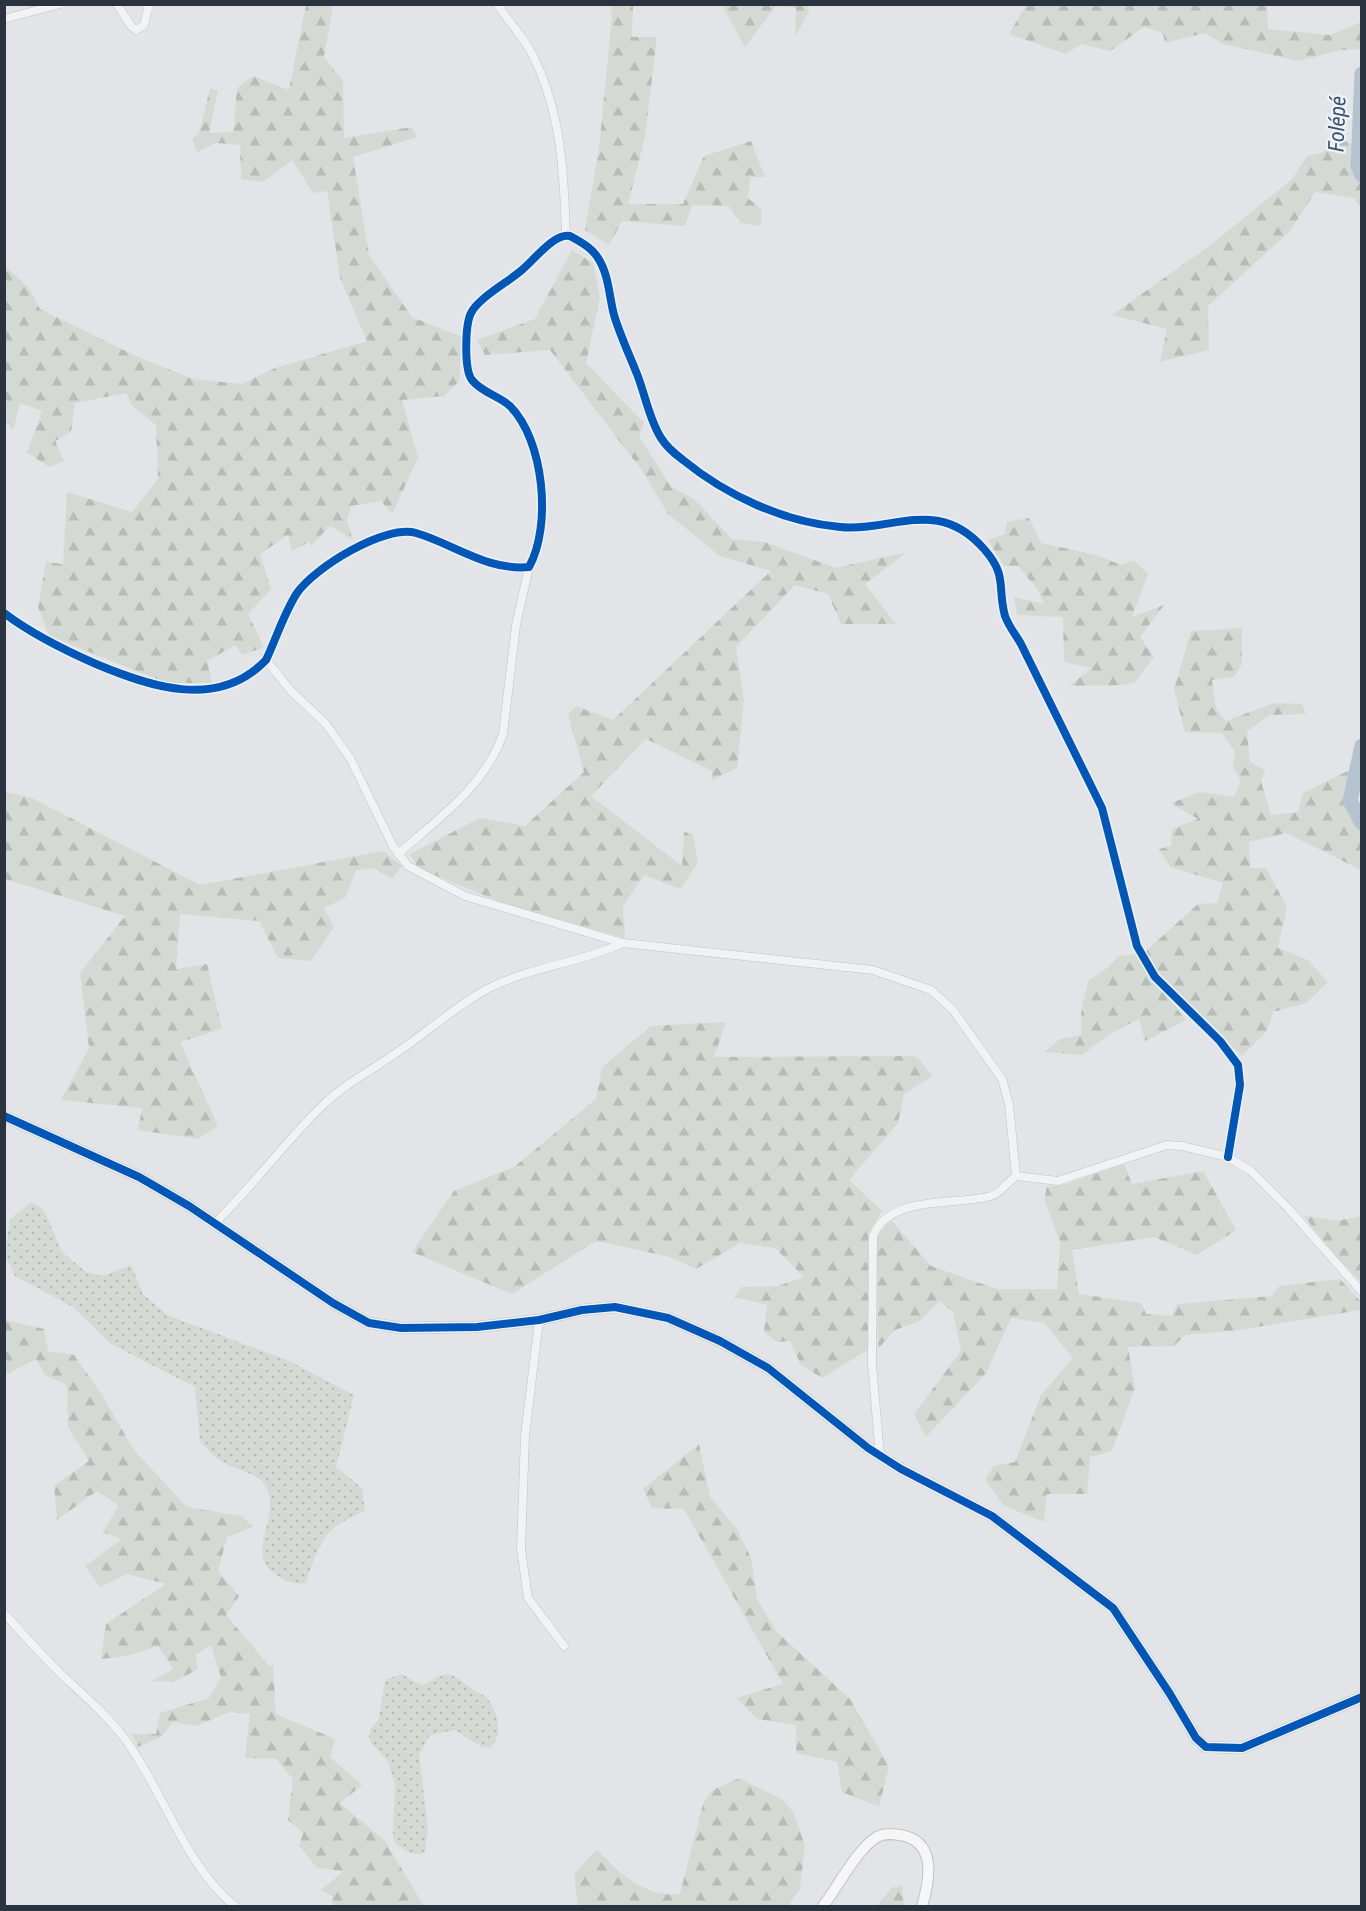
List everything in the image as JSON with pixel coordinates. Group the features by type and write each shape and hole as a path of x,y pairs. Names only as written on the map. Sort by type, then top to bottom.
{"street":[{"path":"4,19 60,4"},
{"path":"117,4 130,26 136,30 144,25 149,4"},
{"path":"497,4 531,53 550,99 558,130 566,235"},
{"path":"398,854 454,806 475,783 497,751 503,734 516,625 529,567 534,559 542,509 540,475 534,450 514,412 473,382 469,375 467,327 474,307 510,280 557,238 566,235 591,249 599,259 607,278 618,327 653,421 661,438 682,459 706,477 748,502 797,518 851,528 913,518 938,521 972,538 992,559 1001,575 1003,604 1009,625 1021,644 1102,808 1137,946 1155,977 1220,1041 1238,1065 1240,1085 1228,1157"},
{"path":"4,614 38,636 134,680 163,688 188,691 231,684 258,669 266,660 297,592 313,577 335,562 384,534 414,532 474,559 529,567"},
{"path":"266,660 326,724 350,758 398,854 419,873 465,896 623,943 873,970 931,990 953,1010 1002,1079 1009,1104 1016,1176"},
{"path":"258,669 274,671"},
{"path":"215,1223 251,1188 293,1136 335,1094 397,1053 458,1006 492,987 598,955 623,943"},
{"path":"4,1116 120,1167 215,1223 333,1303 369,1323 401,1328 489,1326 539,1320 582,1310 615,1307 668,1318 730,1346 768,1368 880,1456 999,1521 1113,1608 1196,1738 1206,1747 1242,1748 1362,1697"},
{"path":"880,1456 872,1364 873,1251 877,1227 894,1214 918,1206 990,1196 1016,1176 1058,1181 1167,1145 1182,1146 1228,1157 1251,1171 1274,1193 1362,1293"},
{"path":"539,1320 525,1436 521,1549 528,1598 564,1646"},
{"path":"4,1613 60,1672 94,1703 124,1738 163,1800 202,1871 215,1889 235,1906"},
{"path":"823,1906 868,1846 878,1837 891,1834 906,1836 919,1843 927,1854 929,1878 922,1906"}],"green space":[{"path":"306,5 333,5 324,57 343,81 344,138 412,127 417,137 353,157 369,255 412,317 462,337 459,381 444,396 402,400 418,458 392,514 381,501 351,506 347,521 353,540 330,526 311,546 309,542 292,551 288,535 260,554 271,589 248,614 264,647 242,655 235,645 207,661 212,683 167,683 49,636 38,607 46,562 63,564 67,492 132,512 158,479 156,425 132,406 126,393 75,403 71,432 55,441 64,461 49,467 25,451 28,450 42,411 20,403 13,430 5,419 5,266 29,288 40,309 138,357 193,379 242,384 275,368 367,341 340,278 327,191 313,193 292,160 263,182 241,179 240,145 216,143 197,152 192,138 199,134 210,88 218,91 209,133 233,132 237,88 253,76 289,90"},
{"path":"610,5 633,5 632,37 657,37 645,137 628,204 683,204 704,156 751,141 765,177 750,177 748,198 761,209 761,226 741,223 729,206 692,205 685,226 622,221 609,245 585,230 599,149 612,16"},
{"path":"722,5 808,5 809,11 795,37 796,8 776,6 745,47"},
{"path":"1026,5 1267,5 1268,29 1330,35 1361,22 1361,49 1341,50 1298,61 1224,44 1204,33 1165,43 1163,33 1144,27 1110,51 1081,44 1066,54 1009,34"},
{"path":"1334,133 1361,151 1361,208 1354,198 1315,192 1290,231 1208,306 1209,350 1160,362 1167,329 1112,315 1208,247 1292,179 1307,156 1324,152"},
{"path":"572,250 593,263 600,297 586,363 644,423 639,436 671,487 694,499 732,539 765,542 836,568 907,552 865,584 896,624 841,624 828,594 795,585 736,647 744,700 737,768 712,780 712,771 646,739 591,796 682,866 684,832 693,834 698,863 680,889 644,875 623,906 625,938 510,906 418,868 410,854 480,818 525,826 584,772 568,714 576,706 613,720 771,571 720,556 668,514 643,472 550,350 485,355 477,340 535,319"},
{"path":"1029,518 1041,543 1096,555 1121,565 1134,560 1148,574 1132,617 1164,605 1140,637 1154,657 1135,682 1123,685 1069,686 1092,668 1064,662 1063,617 1017,615 1014,597 1044,604 1037,589 1018,566 1004,566 988,540 1005,534 1007,522"},
{"path":"1242,628 1242,664 1234,677 1212,680 1216,709 1226,721 1274,703 1302,704 1306,714 1269,715 1247,732 1250,762 1265,770 1261,781 1271,815 1298,812 1303,793 1354,768 1346,810 1361,806 1361,870 1286,833 1249,842 1250,868 1266,868 1287,907 1278,948 1308,960 1328,982 1306,1003 1273,1012 1267,1031 1242,1056 1160,977 1146,951 1198,904 1217,903 1223,883 1170,867 1159,849 1171,846 1172,829 1198,819 1171,803 1200,792 1234,797 1241,781 1233,768 1235,752 1222,733 1185,732 1174,689 1191,631"},
{"path":"5,792 32,798 200,885 383,851 402,866 392,879 373,868 356,870 345,898 324,908 334,927 311,961 278,958 259,921 180,914 176,969 207,964 222,1029 180,1042 218,1126 198,1139 138,1130 142,1108 61,1100 89,1048 80,973 125,916 5,879"},
{"path":"1137,954 1154,980 1186,1020 1145,1041 1139,1019 1108,1035 1082,1055 1044,1052 1060,1039 1081,1035 1081,1013 1088,981 1107,968 1119,956"},
{"path":"726,1022 714,1057 913,1056 918,1058 932,1076 904,1094 898,1123 849,1180 882,1211 868,1235 869,1349 822,1378 801,1365 790,1341 777,1342 764,1332 767,1305 735,1297 741,1287 778,1286 804,1277 775,1248 740,1243 696,1269 670,1257 596,1241 512,1294 412,1252 454,1191 514,1167 596,1099 602,1067 651,1026"},
{"path":"1124,1164 1132,1184 1203,1171 1236,1230 1197,1255 1154,1237 1072,1250 1079,1294 1141,1303 1146,1314 1172,1316 1177,1304 1272,1296 1279,1286 1340,1279 1361,1302 1361,1310 1239,1330 1185,1335 1174,1346 1128,1347 1135,1388 1112,1451 1090,1457 1087,1494 1047,1494 1044,1522 1003,1505 985,1479 994,1466 1015,1462 1041,1395 1073,1358 1044,1323 1011,1318 986,1373 926,1437 914,1414 961,1351 953,1312 939,1301 920,1321 895,1330 878,1349 877,1237 891,1220 931,1266 997,1289 1057,1289 1060,1242 1044,1199 1047,1187 1064,1185"},
{"path":"31,1202 44,1210 62,1252 86,1272 102,1276 131,1265 143,1294 167,1315 289,1361 354,1395 336,1467 362,1488 365,1511 340,1524 325,1538 319,1547 306,1583 287,1581 267,1566 263,1555 263,1544 270,1497 265,1485 256,1477 220,1461 200,1442 195,1387 111,1344 73,1307 15,1276 5,1255 10,1220"},
{"path":"1303,1215 1337,1221 1361,1216 1361,1282 1334,1254"},
{"path":"5,1320 44,1329 48,1351 74,1355 100,1392 134,1450 187,1507 242,1516 253,1527 227,1537 218,1571 239,1596 226,1615 270,1667 273,1664 276,1714 335,1739 330,1757 362,1785 340,1803 385,1841 424,1906 332,1906 332,1896 321,1890 344,1871 317,1868 299,1846 303,1833 288,1820 293,1779 276,1759 245,1758 250,1714 229,1712 197,1726 173,1722 161,1737 138,1747 132,1734 156,1734 160,1713 209,1698 221,1678 211,1645 196,1655 198,1669 174,1682 151,1681 173,1669 158,1646 127,1656 101,1659 106,1624 166,1584 127,1574 100,1587 85,1566 122,1539 102,1532 119,1506 97,1491 57,1520 54,1486 89,1461 68,1427 67,1385 45,1375 36,1359 5,1375"},
{"path":"699,1444 710,1497 737,1529 751,1558 757,1599 777,1632 850,1699 889,1766 879,1807 842,1792 837,1762 796,1753 796,1725 757,1719 736,1698 783,1684 684,1509 652,1508 643,1489"},
{"path":"401,1674 422,1685 444,1675 456,1677 487,1698 498,1724 497,1737 490,1748 482,1747 455,1730 430,1735 419,1755 428,1828 425,1852 417,1854 406,1851 396,1844 393,1837 395,1783 387,1760 371,1743 369,1736 371,1728 379,1719 385,1680"},
{"path":"739,1778 783,1800 794,1813 805,1846 800,1889 788,1906 578,1906 574,1874 597,1849 614,1867 644,1888 667,1894 680,1894 703,1804 711,1791"},
{"path":"902,1885 904,1906 877,1906 891,1888"}],"waterway":[{"name":"Folépé","path":"1362,74 1358,166 1362,175"},
{"path":"1362,746 1350,801 1362,823"}],"cycle path":[{"path":"4,613 49,642 117,672 161,686 206,689 227,685 247,675 266,660 297,593 318,572 369,541 403,532 416,533 485,561 499,565 529,567 541,529 541,484 537,461 522,421 510,406 480,388 469,375 466,347 467,327 471,313 480,301 528,265 551,242 564,236 570,236 596,254 602,265 616,322 637,374 653,423 665,444 683,460 718,485 777,513 840,527 932,520 950,524 967,533 991,558 999,574 1005,616 1102,808 1137,946 1155,977 1220,1041 1238,1065 1240,1085 1228,1157"},
{"path":"4,1116 139,1177 189,1206 333,1303 369,1323 401,1328 477,1327 539,1320 582,1310 615,1307 668,1318 720,1341 768,1368 868,1448 901,1469 992,1516 1113,1608 1196,1738 1206,1747 1242,1748 1362,1697"}]}
